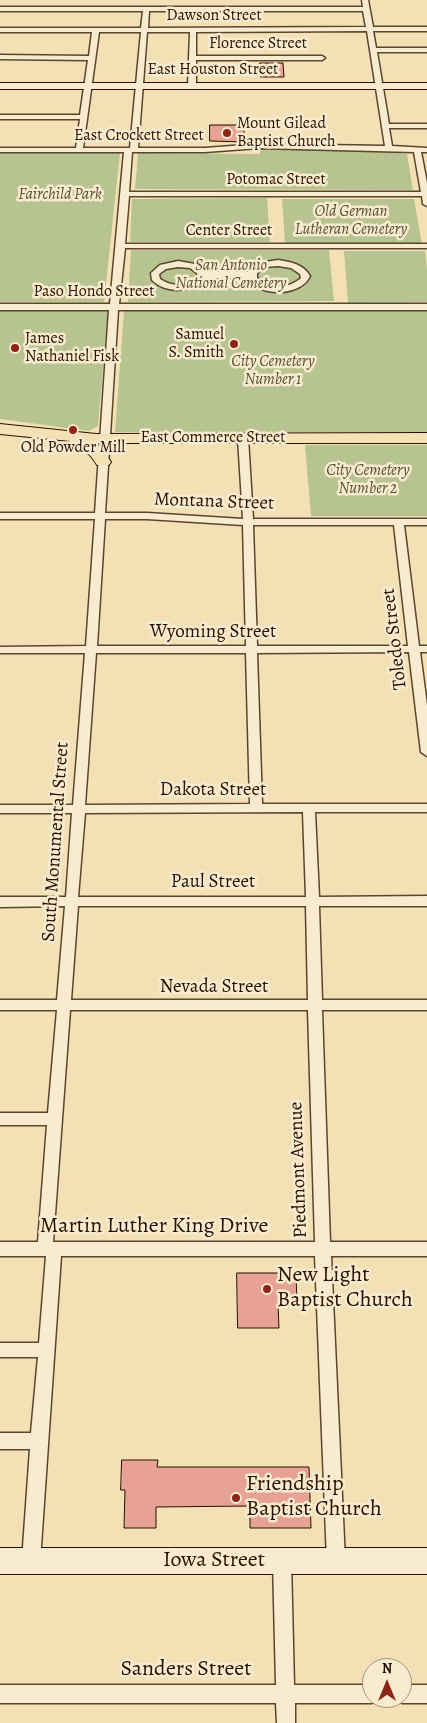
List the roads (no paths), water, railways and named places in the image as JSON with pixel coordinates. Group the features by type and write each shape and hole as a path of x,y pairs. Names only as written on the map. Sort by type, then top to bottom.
{"main road":[{"name":"East Houston Street","path":"0,86 427,86"},
{"name":"East Commerce Street","path":"0,429 105,439 427,438"},
{"path":"0,434 94,448 98,451 103,462"},
{"name":"Iowa Street","path":"0,1561 427,1561"}],"street":[{"path":"79,9 80,0"},
{"path":"218,0 218,9"},
{"path":"365,0 389,149"},
{"path":"0,9 367,8"},
{"name":"South Monumental Street","path":"32,1561 38,1442 46,1350 55,1119 91,649 114,307 140,86 146,9"},
{"name":"Dawson Street","path":"0,30 427,29"},
{"path":"79,150 96,30"},
{"path":"192,86 193,30"},
{"path":"373,50 427,50"},
{"path":"0,57 92,58"},
{"name":"Florence Street","path":"194,58 322,58"},
{"path":"0,117 85,117"},
{"path":"386,126 427,126"},
{"name":"East Crockett Street","path":"0,150 214,150 259,146 427,150"},
{"path":"417,150 427,204"},
{"name":"Potomac Street","path":"126,194 426,194"},
{"name":"Center Street","path":"121,246 427,246"},
{"path":"278,263 292,265 304,272 305,279 298,285 280,289 260,285 253,279 252,275 257,268 278,263"},
{"path":"178,264 198,268 203,275 198,282 179,287 165,285 156,280 154,276 158,269 178,264"},
{"path":"203,275 252,275"},
{"path":"280,289 280,307"},
{"name":"Paso Hondo Street","path":"0,307 427,307"},
{"path":"243,438 248,522 256,808"},
{"name":"Montana Street","path":"0,516 99,516 248,522 427,522"},
{"name":"Toledo Street","path":"399,522 427,752"},
{"name":"Wyoming Street","path":"0,650 427,650"},
{"name":"Piedmont Avenue","path":"309,808 314,901 314,1005 322,1249 336,1561"},
{"name":"Dakota Street","path":"0,809 427,808"},
{"name":"Paul Street","path":"0,902 427,901"},
{"name":"Nevada Street","path":"0,1005 427,1005"},
{"path":"0,1119 55,1119"},
{"name":"Martin Luther King Drive","path":"0,1249 427,1249"},
{"path":"0,1350 46,1350"},
{"path":"0,1441 38,1442"},
{"path":"282,1561 286,1723"},
{"name":"Sanders Street","path":"0,1694 362,1694"},
{"path":"412,1694 427,1694"}],"place":[{"name":"Mount Gilead Baptist Church","path":"227,133"},
{"name":"Samuel S. Smith","path":"234,344"},
{"name":"James Nathaniel Fisk","path":"15,348"},
{"name":"Old Powder Mill","path":"73,430"},
{"name":"New Light Baptist Church","path":"267,1289"},
{"name":"Friendship Baptist Church","path":"236,1498"}],"park label":[{"name":"Fairchild Park","path":"60,195"},
{"name":"Old German Lutheran Cemetery","path":"351,221"},
{"name":"San Antonio National Cemetery","path":"231,275"},
{"name":"City Cemetery Number 1","path":"273,371"},
{"name":"City Cemetery Number 2","path":"368,480"}]}
